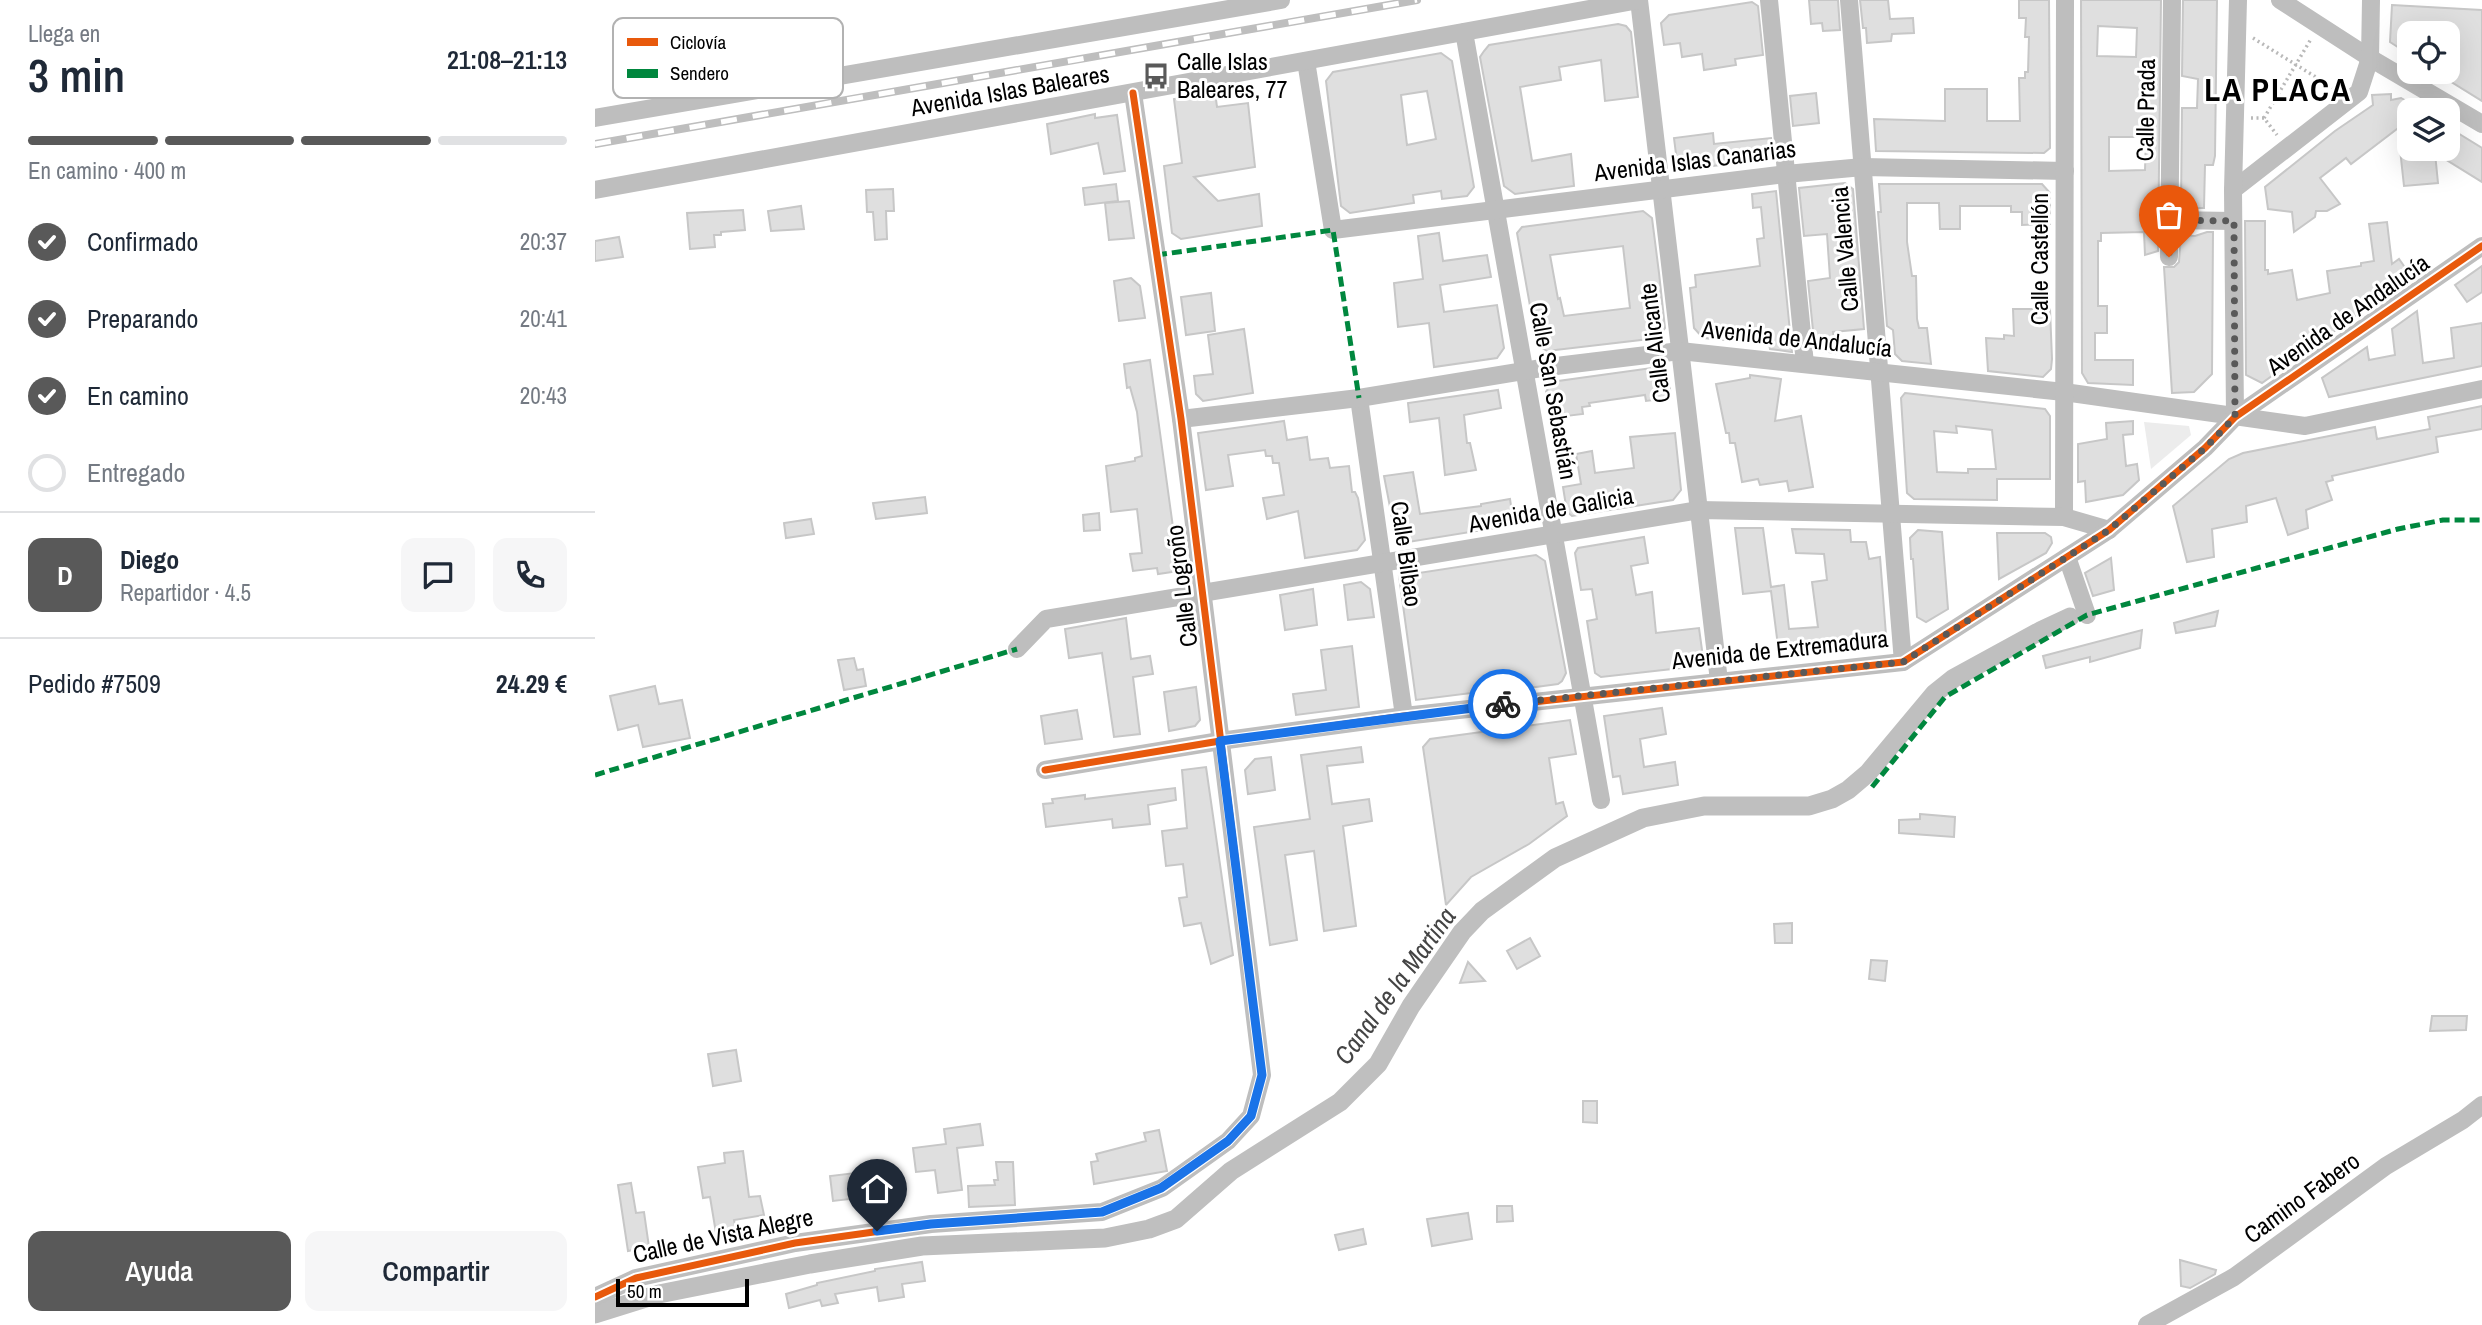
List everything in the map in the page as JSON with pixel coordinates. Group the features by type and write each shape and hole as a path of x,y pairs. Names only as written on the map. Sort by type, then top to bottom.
{"street":[{"path":"843,75 1281,0"},
{"name":"Avenida Islas Baleares","path":"595,190 1639,0"},
{"name":"Calle Alicante","path":"1639,0 1719,681"},
{"path":"1769,0 1805,364"},
{"name":"Calle Valencia","path":"1849,0 1903,662"},
{"name":"Calle Castellón","path":"2064,517 2065,0"},
{"name":"Calle Prada","path":"2169,257 2172,0"},
{"path":"2238,0 2234,190 2235,417 2305,426 2482,389"},
{"path":"2280,0 2370,58 2482,124"},
{"path":"2234,190 2359,92 2370,58 2371,0"},
{"name":"Calle San Sebastián","path":"1464,32 1601,800"},
{"name":"Avenida Islas Canarias","path":"1306,61 1333,230 1786,174 1863,167 2064,171"},
{"name":"Calle Logroño","path":"1133,93 1181,419 1262,1075"},
{"path":"595,118 711,98"},
{"path":"2170,220 2234,221"},
{"name":"Avenida de Andalucía","path":"1181,419 1359,398 1525,371 1681,351 2064,392 2235,417 2482,246"},
{"name":"Calle Bilbao","path":"1359,398 1404,716"},
{"name":"Avenida de Extremadura","path":"1045,770 1220,741 1404,716 1903,662 2109,530 2205,448 2235,417"},
{"name":"Avenida de Galicia","path":"1017,649 1046,619 1699,510 2064,517 2109,530"},
{"path":"2067,557 2087,615"},
{"name":"Calle de Vista Alegre","path":"595,1297 636,1278 795,1243 931,1224 1102,1212 1161,1188 1228,1141 1251,1116 1262,1075"},
{"name":"Camino Fabero","path":"2147,1325 2234,1277 2386,1166 2463,1120 2482,1105"}],"path":[{"path":"2265,118 2319,26"},
{"path":"2237,38 2256,38 2335,89 2346,102"},
{"path":"2235,118 2265,118"},
{"path":"2265,118 2286,148"}],"shaded area":[{"path":"2144,422 2189,426 2191,435 2151,469"}],"building":[{"path":"1809,0 1838,0 1840,30 1823,31 1822,23 1811,24"},
{"path":"1860,0 1888,0 1890,19 1913,18 1914,33 1892,34 1891,41 1867,43"},
{"path":"2019,0 2049,0 2050,148 2044,153 1876,151 1874,119 1945,121 1945,89 1987,89 1987,121 2020,121 2019,78 2025,78 2025,72 2028,72 2029,37 2025,37 2026,18 2019,18"},
{"path":"2081,0 2161,0 2158,251 2145,255 2144,232 2101,233 2101,241 2098,241 2098,306 2107,306 2107,333 2095,333 2095,360 2133,360 2133,385 2088,383 2082,373","holes":["2098,26 2137,28 2136,57 2097,56","2109,137 2146,137 2145,170 2109,171"]},
{"path":"2183,0 2217,0 2215,156 2213,165 2205,165 2204,208 2181,208 2182,108 2197,108 2198,79 2182,76"},
{"path":"1752,2 1758,6 1763,55 1735,59 1736,65 1704,70 1702,54 1682,57 1680,43 1664,45 1661,23 1669,15"},
{"path":"2392,5 2482,10 2482,101 2454,84 2460,84 2460,21 2397,21 2397,47 2390,42"},
{"path":"1618,24 1626,26 1631,32 1638,97 1605,101 1601,60 1559,67 1561,80 1520,87 1532,161 1571,154 1574,186 1515,194 1504,186 1480,57 1489,45"},
{"path":"1441,53 1452,61 1474,187 1467,196 1442,199 1441,191 1413,195 1414,203 1350,213 1341,206 1326,81 1333,72","holes":["1427,91 1436,139 1407,145 1401,95"]},
{"path":"1215,92 1217,107 1248,103 1255,167 1194,177 1218,201 1259,194 1262,226 1181,239 1172,233 1164,166 1182,163 1174,99"},
{"path":"1816,93 1819,123 1793,126 1790,96"},
{"path":"2391,94 2391,100 2397,99 2397,129 2351,164 2346,158 2320,178 2340,204 2327,211 2316,211 2315,217 2294,232 2292,212 2268,209 2265,187 2335,131 2373,105 2372,95"},
{"path":"1095,114 1095,118 1117,115 1125,171 1104,174 1098,143 1051,154 1047,124"},
{"path":"1713,133 1714,144 1771,138 1773,159 1686,169 1677,162 1674,138"},
{"path":"2460,134 2482,148 2482,182 2448,161 2460,161"},
{"path":"2401,161 2436,161 2438,183 2404,186"},
{"path":"1845,183 1853,189 1864,329 1833,332 1835,353 1815,350 1808,281 1830,278 1827,234 1804,236 1799,188"},
{"path":"1116,184 1118,201 1085,205 1083,188"},
{"path":"1879,184 2042,184 2050,193 2050,224 2022,225 2022,212 2011,212 2011,206 1960,206 1960,229 1940,229 1939,203 1907,203 1907,242 1912,276 1916,276 1917,319 1919,328 1927,328 1931,364 1902,361 1895,354 1893,330 1887,326 1878,212 1881,212"},
{"path":"893,189 894,211 886,211 887,239 875,240 873,212 867,212 866,190"},
{"path":"1776,191 1792,352 1770,349 1769,344 1703,338 1694,328 1690,288 1696,287 1695,275 1760,266 1757,239 1764,238 1761,207 1753,208 1752,194"},
{"path":"1129,201 1134,238 1109,240 1105,203"},
{"path":"801,206 804,229 771,231 768,211"},
{"path":"743,210 745,230 714,235 715,247 690,249 687,213"},
{"path":"1643,211 1652,218 1665,328 1658,338 1547,351 1537,345 1517,233 1522,227","holes":["1623,246 1630,308 1564,316 1550,255"]},
{"path":"2245,221 2265,221 2265,270 2268,270 2268,274 2292,270 2297,300 2330,293 2327,271 2361,266 2361,263 2374,261 2369,224 2387,222 2392,264 2399,259 2411,276 2262,383 2246,375"},
{"path":"2213,232 2212,374 2194,392 2172,393 2164,267 2174,267 2179,262 2181,235 2195,236"},
{"path":"1439,233 1443,261 1487,255 1491,277 1440,285 1444,312 1497,305 1504,348 1497,358 1434,367 1429,323 1398,327 1394,283 1423,279 1418,236"},
{"path":"619,237 623,257 595,261 595,241"},
{"path":"2482,266 2482,292 2467,302 2455,285"},
{"path":"1131,278 1140,286 1145,318 1119,321 1114,281"},
{"path":"1211,293 1215,331 1186,335 1181,297"},
{"path":"2013,309 2050,309 2051,369 2043,377 1988,371 1986,338 2004,339 2004,335 2014,336"},
{"path":"2417,311 2423,363 2454,358 2451,328 2482,323 2482,366 2329,397 2322,378 2367,347 2369,360 2395,355 2392,329"},
{"path":"1244,329 1253,393 1203,401 1196,394 1194,376 1213,374 1208,335"},
{"path":"1150,360 1179,571 1158,574 1157,568 1133,571 1130,554 1142,553 1137,509 1111,512 1106,466 1135,461 1135,458 1142,456 1137,412 1130,387 1127,388 1124,364"},
{"path":"1659,367 1668,373 1671,398 1646,401 1645,395 1589,403 1590,406 1582,407 1583,414 1550,418 1546,392 1551,382"},
{"path":"1750,375 1781,379 1775,421 1801,416 1813,487 1789,491 1787,481 1760,485 1758,479 1742,482 1735,443 1730,443 1729,433 1726,433 1716,384 1750,378"},
{"path":"1498,390 1501,408 1464,415 1467,443 1470,443 1476,470 1445,475 1439,418 1410,422 1408,403"},
{"path":"1905,393 2045,409 2050,416 2050,479 1997,479 1997,500 1914,499 1907,493 1901,398","holes":["1956,426 1992,430 1996,469 1968,469 1968,473 1937,472 1934,431 1957,433"]},
{"path":"2482,406 2482,429 2436,437 2438,452 2332,476 2333,480 2326,482 2332,500 2306,510 2308,528 2288,535 2276,498 2246,506 2247,522 2212,529 2214,557 2187,562 2173,506 2229,459 2243,453 2375,427 2377,439 2430,429 2428,417"},
{"path":"1284,421 1287,440 1307,437 1310,460 1328,458 1330,468 1349,466 1352,492 1355,492 1358,498 1365,540 1357,550 1305,558 1298,511 1267,519 1263,498 1284,495 1279,463 1273,463 1272,456 1266,456 1265,450 1228,455 1233,486 1206,490 1198,433"},
{"path":"2133,421 2133,434 2123,435 2126,466 2137,464 2139,480 2123,495 2086,502 2085,481 2078,482 2078,444 2107,439 2106,423"},
{"path":"1675,433 1681,490 1673,500 1572,516 1567,512 1563,487 1581,484 1576,454 1592,451 1595,473 1634,468 1630,437"},
{"path":"1413,472 1420,514 1481,506 1510,499 1514,525 1402,543 1396,538 1384,476"},
{"path":"925,497 927,513 876,519 873,503"},
{"path":"1099,513 1100,530 1084,531 1083,515"},
{"path":"811,519 814,534 786,538 784,523"},
{"path":"1735,528 1763,528 1771,587 1784,585 1789,629 1818,627 1812,582 1827,580 1824,554 1796,553 1792,529 1850,530 1851,542 1866,542 1869,559 1880,557 1886,635 1880,641 1779,654 1771,591 1743,594"},
{"path":"1918,530 1942,532 1948,609 1926,622 1917,617 1911,559 1910,538"},
{"path":"1997,533 2045,533 2051,537 2052,543 2046,553 1999,579"},
{"path":"1644,537 1648,563 1631,566 1636,595 1652,592 1656,633 1699,628 1702,650 1690,667 1601,677 1595,673 1587,621 1597,619 1592,589 1581,590 1575,553 1578,548"},
{"path":"1536,555 1545,561 1566,673 1562,681 1536,687 1416,700 1399,576"},
{"path":"2111,558 2114,590 2093,596 2085,573"},
{"path":"1361,582 1370,589 1374,617 1348,620 1344,585"},
{"path":"1313,589 1317,625 1285,630 1280,595"},
{"path":"2218,611 2215,626 2176,633 2174,623"},
{"path":"1126,618 1131,659 1150,656 1153,674 1133,677 1140,734 1114,737 1102,653 1069,658 1065,629"},
{"path":"2142,630 2140,648 2090,662 2090,657 2046,668 2043,656"},
{"path":"1352,646 1359,707 1296,715 1293,694 1326,690 1321,650"},
{"path":"854,658 857,670 863,669 866,686 844,690 838,660"},
{"path":"655,686 659,704 682,700 690,738 643,747 638,725 618,730 610,696"},
{"path":"1196,687 1200,720 1195,726 1169,731 1164,692"},
{"path":"1662,708 1666,734 1640,739 1644,767 1675,762 1678,785 1623,794 1620,776 1613,777 1604,716"},
{"path":"1077,710 1082,739 1045,744 1041,716"},
{"path":"1570,720 1576,754 1549,758 1556,804 1563,802 1567,816 1529,844 1471,877 1446,905 1423,747 1430,739"},
{"path":"1361,747 1363,762 1327,766 1332,804 1369,799 1372,821 1343,826 1356,926 1324,931 1314,851 1285,855 1297,940 1270,945 1254,827 1310,819 1301,755"},
{"path":"1271,757 1275,790 1248,794 1245,770 1255,759"},
{"path":"1206,767 1233,955 1211,964 1201,923 1184,926 1179,898 1187,897 1183,864 1166,866 1162,831 1187,828 1182,770"},
{"path":"1175,788 1176,800 1148,805 1150,824 1113,828 1112,819 1046,827 1043,804 1053,803 1052,799 1085,795 1085,799"},
{"path":"1920,814 1955,817 1954,837 1899,833 1899,820 1920,819"},
{"path":"1792,923 1792,943 1775,943 1774,924"},
{"path":"1530,938 1540,956 1517,969 1507,951"},
{"path":"1871,960 1887,961 1885,981 1869,979"},
{"path":"1468,962 1485,981 1460,983"},
{"path":"2432,1016 2467,1016 2466,1030 2430,1031"},
{"path":"736,1050 741,1081 713,1086 708,1054"},
{"path":"1583,1101 1597,1101 1597,1123 1583,1122"},
{"path":"980,1124 983,1145 957,1148 962,1190 938,1193 935,1170 916,1172 913,1148 946,1144 944,1129"},
{"path":"1159,1130 1167,1171 1094,1184 1091,1162 1098,1161 1096,1154 1146,1141 1144,1133"},
{"path":"743,1151 749,1197 760,1196 764,1215 734,1220 736,1230 716,1233 710,1197 703,1198 698,1167 725,1163 724,1153"},
{"path":"996,1162 1013,1162 1015,1205 969,1207 968,1186 995,1185 994,1180 998,1180"},
{"path":"855,1173 859,1198 833,1201 830,1176"},
{"path":"631,1183 636,1213 644,1212 649,1247 628,1251 618,1185"},
{"path":"1497,1206 1512,1206 1513,1221 1497,1222"},
{"path":"1468,1213 1472,1239 1432,1246 1427,1219"},
{"path":"1363,1229 1366,1244 1339,1250 1335,1235"},
{"path":"2180,1260 2216,1270 2215,1274 2190,1288 2181,1286"},
{"path":"922,1262 925,1281 902,1284 904,1297 879,1301 877,1287 835,1294 838,1303 822,1306 820,1300 789,1308 786,1294 817,1283 875,1269"}],"waterway":[{"name":"Canal de la Martina","path":"595,1314 659,1294 810,1264 922,1246 1105,1238 1149,1229 1176,1219 1231,1171 1340,1102 1378,1064 1411,1006 1462,932 1482,911 1555,858 1643,818 1704,806 1809,806 1832,799 1868,773 1934,694 1954,678 2070,617"}],"railway":[{"path":"595,144 1417,0"}],"marked path":[{"path":"1157,255 1333,230 1359,398"},
{"path":"1872,787 1945,697 2087,615 2398,529 2443,520 2482,520"},
{"path":"595,775 1017,649"}],"cycle path":[{"path":"595,1297 636,1278 795,1243 931,1224 1102,1212 1162,1188 1228,1141 1251,1116 1262,1075 1181,419 1133,93"},
{"path":"1045,770 1220,741 1404,716 1903,662 2109,530 2205,448 2235,417 2482,246"}],"way so far":[{"path":"1503,704 1903,662 2109,530 2205,448 2235,417 2234,221 2170,220 2169,257"}],"place":[{"name":"Calle Islas Baleares, 77","path":"1156,76"}],"district":[{"name":"LA PLACA","path":"2278,90"}],"route":[{"path":"877,1231 931,1224 1102,1212 1161,1188 1228,1141 1251,1116 1262,1075 1220,741 1503,704"}]}
